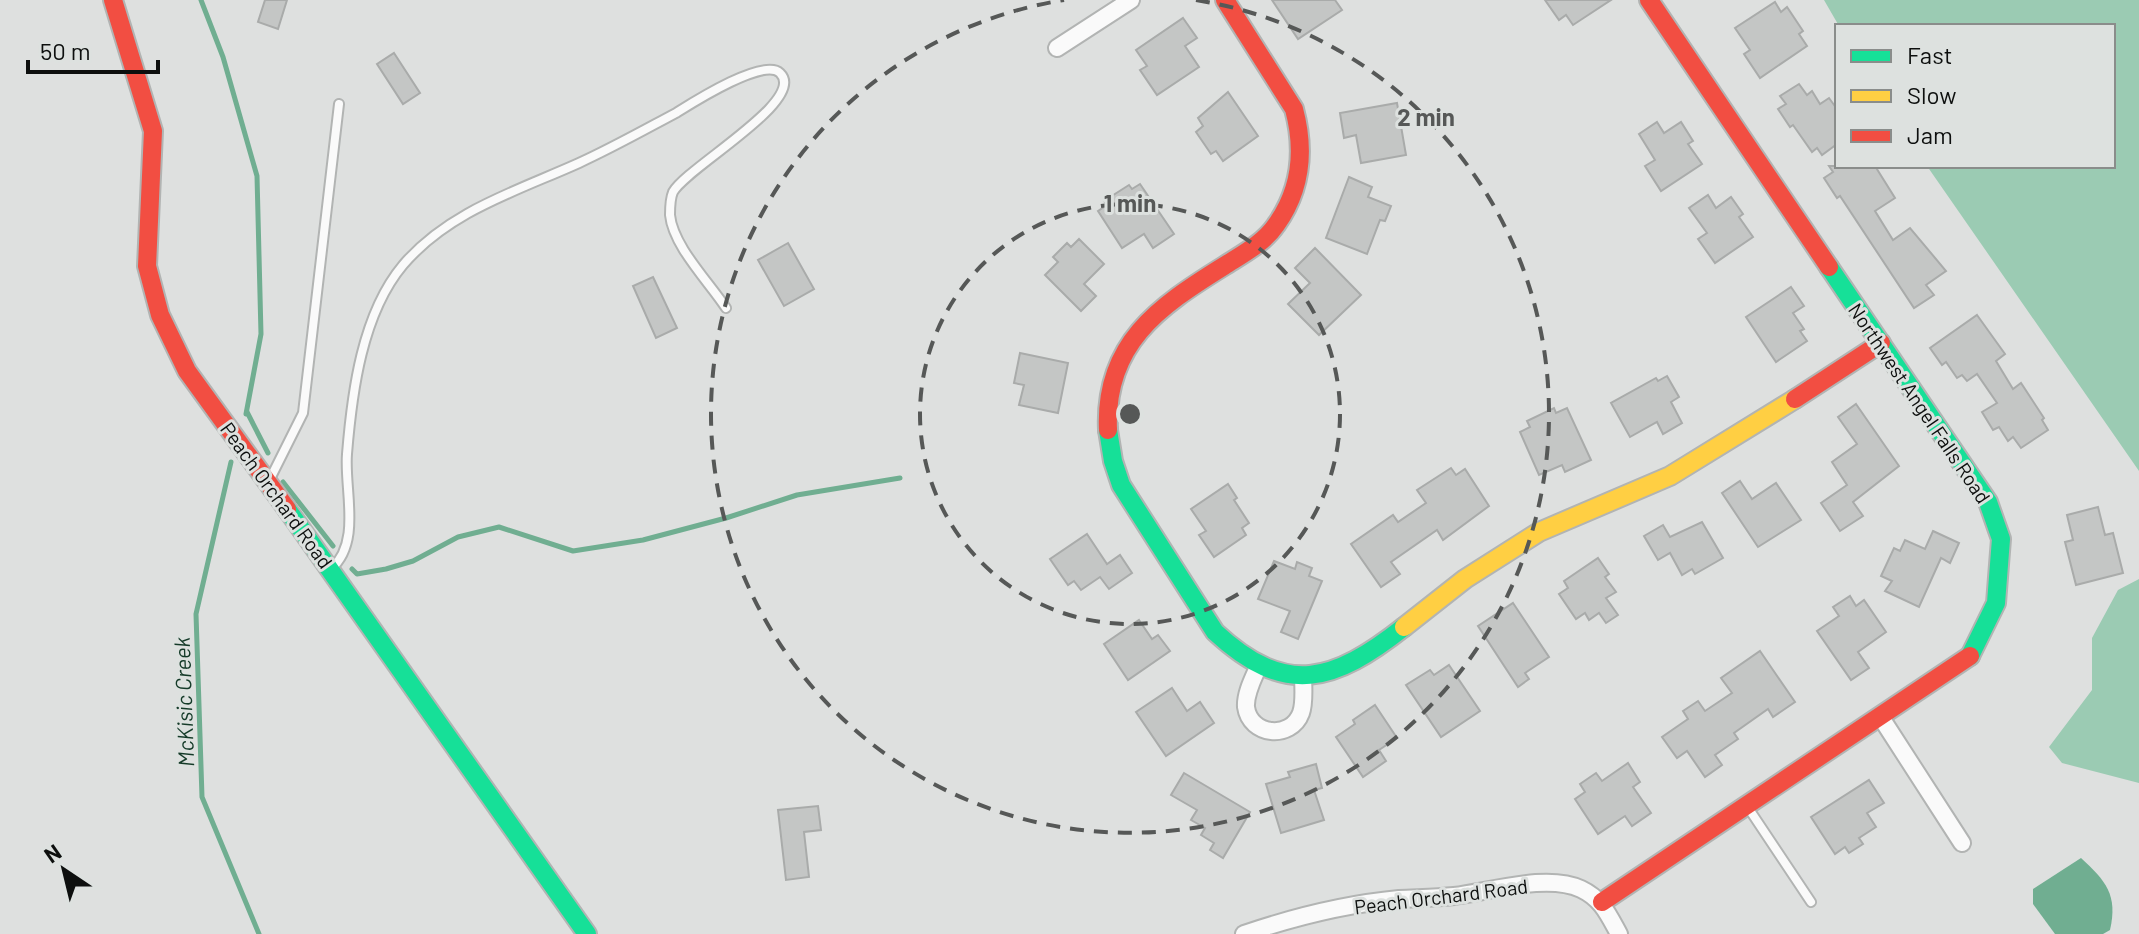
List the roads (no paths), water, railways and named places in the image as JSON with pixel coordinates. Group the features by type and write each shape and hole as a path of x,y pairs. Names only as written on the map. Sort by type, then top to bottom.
{"street":[{"name":"Peach Orchard Road","path":"113,0 153,131 147,266 160,315 187,371 587,934"},
{"path":"1057,48 1131,0"},
{"path":"1225,0 1294,109 1299,127 1301,163 1295,190 1276,226 1262,240 1161,308 1139,329 1115,370 1108,396 1106,430 1112,463 1121,485 1215,632 1259,665 1288,676 1328,673 1346,667 1380,646 1465,579 1539,532 1670,476 1881,343"},
{"name":"Northwest Angel Falls Road","path":"1602,902 1972,655 1996,603 2001,539 1988,502 1649,0"},
{"path":"1259,665 1246,704 1252,722 1264,730 1284,730 1292,726 1301,713 1303,675"},
{"path":"1880,716 1962,843"},
{"name":"Peach Orchard Road","path":"1244,934 1290,918 1340,908 1397,899 1452,897 1523,885 1558,884 1579,888 1602,902"},
{"path":"1602,902 1619,934"}],"lane":[{"path":"331,570 345,553 349,526 347,452 361,353 390,282 403,266 434,234 474,209 593,156 739,78 773,69 783,78 783,89 772,109 683,178 670,200 672,226 679,241 726,308"},
{"path":"268,482 303,413 339,104"},
{"path":"1746,805 1811,902"}],"waterway":[{"name":"McKisic Creek","path":"201,0 223,57 257,176 261,334 246,414"},
{"path":"247,412 268,453"},
{"name":"McKisic Creek","path":"231,462 196,614 202,797 259,934"},
{"path":"352,569 357,574 386,569 413,561 458,537 499,527 573,551 643,540 797,495 900,478"},
{"path":"283,482 333,546"}]}
